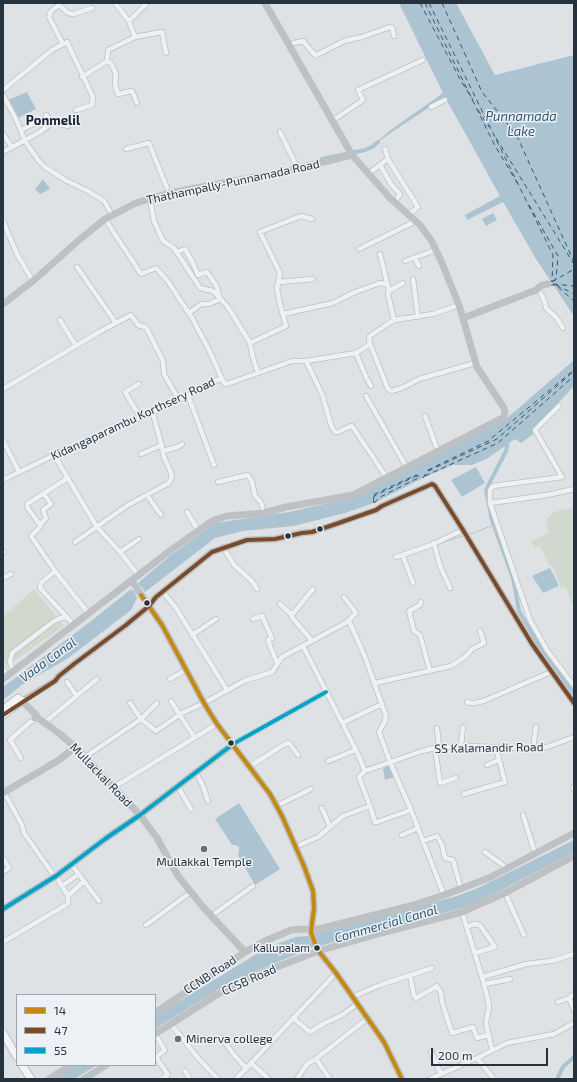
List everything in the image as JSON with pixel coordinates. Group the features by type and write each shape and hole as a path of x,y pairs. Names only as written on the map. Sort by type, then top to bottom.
{"main road":[{"path":"7,674 212,521 227,516 264,513 286,507 353,495 504,417 504,408 480,372 476,363 459,305 436,250 426,232 384,191 351,153 265,3"},
{"name":"Thathampally-Punnamada Road","path":"3,304 33,281 79,240 109,217 136,203 169,193 282,172 297,167 314,165 351,153"},
{"path":"463,318 501,304 542,285 548,284"},
{"path":"3,714 52,678 59,676 126,625 163,592 212,552 247,540 275,539 312,532 376,510 432,484 435,486 463,530 532,644 574,703"},
{"path":"132,581 162,625 217,724 270,794 304,866 313,891 314,908 311,931 317,950 336,973 384,1042 402,1079"},
{"path":"3,710 19,701"},
{"name":"Mullackal Road","path":"19,701 75,747 114,787 157,838 178,876 211,916 246,952"},
{"path":"3,909 55,877 71,864 140,816 233,744"},
{"path":"4,792 59,760 75,747"},
{"name":"CCNB Road","path":"156,1012 246,952 291,930 304,929 311,931 379,914 444,895 478,883 574,833"},
{"name":"CCSB Road","path":"156,1033 239,982 317,950 462,912 505,893 574,856"},
{"path":"3,1033 16,1055"},
{"path":"23,1066 31,1079"},
{"path":"49,1079 70,1066"},
{"path":"84,1079 104,1066"}],"street":[{"path":"115,3 129,21 135,37"},
{"path":"129,21 147,3"},
{"path":"63,44 49,16 51,12 58,4 73,14 92,8"},
{"path":"289,44 303,41 314,54 317,55 344,41 362,37 390,27 392,27 394,36"},
{"path":"107,61 108,50 135,37 162,32 166,53"},
{"path":"3,90 45,55 67,42 93,97 92,105 76,110"},
{"path":"332,121 363,100 358,90 423,60"},
{"path":"82,76 107,61"},
{"path":"107,61 111,63 116,74 115,84 118,94 132,91 137,103"},
{"path":"3,95 25,141 38,160 45,167 67,181 104,201 109,217 141,274 156,268 167,280 209,350 222,378"},
{"path":"430,107 445,100"},
{"path":"46,115 53,122 68,126"},
{"path":"3,152 40,132 53,122"},
{"path":"21,130 35,123"},
{"path":"280,132 297,167"},
{"path":"3,134 12,147"},
{"path":"126,149 149,143 169,193"},
{"path":"385,149 388,159 418,207 408,215"},
{"path":"369,173 388,159"},
{"path":"380,165 391,184 400,194 395,202"},
{"path":"150,198 154,221 163,241 174,248 201,290 213,291 228,307 250,343 258,372"},
{"path":"250,343 286,326 277,289 280,273 260,232 301,216 312,219"},
{"path":"3,221 17,254 33,281"},
{"path":"359,249 416,221"},
{"path":"177,252 185,249 198,275 208,272 217,287 220,299"},
{"path":"405,261 436,250"},
{"path":"380,254 394,320"},
{"path":"415,258 419,266"},
{"path":"77,267 116,323"},
{"path":"279,282 313,279"},
{"path":"413,279 418,317"},
{"path":"389,291 403,283"},
{"path":"283,314 333,303 355,292 380,284 386,284"},
{"path":"538,288 546,302 546,308 556,317 563,328"},
{"path":"188,313 201,304 209,304 220,299"},
{"name":"Kidangaparambu Korthsery Road","path":"3,480 54,455 89,441 179,400 207,384 222,378 225,384 227,384 292,361 306,361 356,353 370,344 370,336 394,320 418,317 459,305"},
{"path":"3,389 132,315 138,325 146,327 163,361 164,374 179,400"},
{"path":"60,320 76,346"},
{"path":"370,344 388,389 391,391 402,388 419,379 476,363"},
{"path":"356,353 371,386"},
{"path":"306,361 322,394 331,425 335,432 352,426 387,478"},
{"path":"139,384 125,392 140,417"},
{"path":"188,395 214,465"},
{"path":"366,396 407,468"},
{"path":"559,406 535,430 562,477 493,486 490,490 490,502 530,620 547,650 574,686"},
{"path":"75,542 128,505 169,483 172,475 163,451 152,411"},
{"path":"425,416 438,451"},
{"path":"3,440 19,472"},
{"path":"163,451 182,444"},
{"path":"141,454 162,446"},
{"path":"54,455 97,527 120,552 138,576"},
{"path":"218,482 248,475 252,482 255,496 261,502 264,513"},
{"path":"40,525 27,504 68,478"},
{"path":"490,502 547,495 574,489"},
{"path":"44,494 51,504 43,510 46,518 31,536 89,614"},
{"path":"147,495 160,515"},
{"path":"187,512 198,530"},
{"path":"396,558 463,530"},
{"path":"120,552 138,539"},
{"path":"434,543 440,566 450,588"},
{"path":"223,547 234,566 252,581 257,588"},
{"path":"403,556 413,583"},
{"path":"55,570 41,583 40,586 74,625"},
{"path":"3,578 10,574"},
{"path":"292,614 313,589"},
{"path":"163,592 176,608 227,690"},
{"path":"130,703 141,719 156,731 179,715 244,681 272,672 282,657 348,621 356,613 344,597"},
{"path":"421,602 409,611 414,631 420,635 430,671"},
{"path":"280,604 292,614 292,617 312,641"},
{"path":"253,619 262,616 272,638 268,640 277,663"},
{"path":"7,674 12,653 54,621 66,617"},
{"path":"192,635 216,619"},
{"path":"348,621 351,622 375,683 386,718 379,732 444,895"},
{"path":"375,683 452,666 465,657 472,649 484,643 480,631"},
{"path":"303,646 356,750 365,771 359,777 376,822 411,810"},
{"path":"170,678 186,670"},
{"path":"467,702 475,703 486,700 551,672"},
{"path":"21,758 10,740 30,722 41,720 97,678"},
{"path":"67,682 76,695"},
{"path":"233,744 326,692"},
{"path":"171,701 194,737"},
{"path":"85,757 141,719 157,703"},
{"path":"342,723 382,704"},
{"path":"114,787 217,724"},
{"path":"461,746 463,727"},
{"path":"533,749 536,727"},
{"path":"437,728 440,783 456,778"},
{"name":"SS Kalamandir Road","path":"365,771 437,747 461,746 533,749 547,747 574,737"},
{"path":"249,767 283,745 289,743 298,755"},
{"path":"464,794 505,782 496,748"},
{"path":"328,761 356,750"},
{"path":"487,765 499,760"},
{"path":"196,774 204,786 208,801"},
{"path":"178,787 191,808"},
{"path":"276,806 311,789"},
{"path":"3,942 66,905 68,902 68,896 62,886 24,833 22,825 4,792"},
{"path":"295,848 318,837 343,816 370,806"},
{"path":"322,808 330,827"},
{"path":"523,815 535,853"},
{"path":"402,835 418,828"},
{"path":"423,841 437,836 442,845 445,858 453,860 461,889"},
{"path":"485,852 507,868"},
{"path":"3,858 9,868 3,872"},
{"path":"71,864 99,901"},
{"path":"62,886 79,874"},
{"path":"68,896 84,881"},
{"path":"211,916 253,886"},
{"path":"146,925 191,892"},
{"path":"505,893 524,935"},
{"path":"462,912 485,984 489,1008 486,1022 492,1050"},
{"path":"467,927 474,924 480,925 495,947 475,953"},
{"path":"482,977 526,964 551,961 574,954"},
{"path":"352,997 432,968"},
{"path":"236,1079 252,1064 336,973"},
{"path":"410,975 414,996 416,998 437,986 441,993 442,1002 452,1033 472,1027 477,1038 488,1035"},
{"path":"485,984 510,979"},
{"path":"558,1002 569,998 574,994"},
{"path":"569,998 574,1010"},
{"path":"293,1018 310,1032 342,1015 357,1004"},
{"path":"296,1079 307,1064 316,1059 368,1018"},
{"path":"430,1079 514,1041 554,1034 574,1023"},
{"path":"171,1024 198,1058 218,1079"},
{"path":"156,1036 165,1050 156,1057 168,1075 161,1079"},
{"path":"222,1038 234,1055 247,1069"},
{"path":"431,1052 441,1074"},
{"path":"477,1058 494,1079"},
{"path":"316,1059 330,1079"},
{"path":"252,1064 269,1079"},
{"path":"185,1072 190,1079"}],"shaded area":[{"path":"574,507 574,603 571,603 566,587 561,588 553,567 549,565 540,546 534,548 531,541 549,533 546,519 554,512"},
{"path":"34,589 64,626 7,666 3,660 3,617"}],"water":[{"name":"Punnamada Lake","path":"399,3 456,3 495,75 574,55 574,316 536,259 503,202 467,220 465,215 500,196 445,97 372,147 388,132 443,93"},
{"path":"27,92 36,109 18,118 8,100"},
{"path":"43,179 50,189 40,194 35,189"},
{"path":"493,213 497,220 486,226 482,219"},
{"name":"Vada Canal","path":"574,360 574,386 539,424 535,433 521,443 515,439 488,458 472,465 453,465 423,478 374,503 345,513 294,526 243,531 215,538 145,592 141,586 134,591 137,598 131,610 67,659 23,684 3,700 3,687 90,622 131,589 133,591 140,586 138,583 171,555 215,523 289,512 355,497 506,419"},
{"path":"476,467 485,483 462,497 451,480"},
{"path":"550,568 559,586 543,593 532,576"},
{"path":"389,766 394,777 385,780 383,768"},
{"path":"239,803 280,869 255,885 238,855 239,847 232,845 215,819"},
{"name":"Commercial Canal","path":"574,840 574,852 469,906 312,948 232,981 156,1028 156,1015 268,947 296,937 307,936 457,896 478,888"},
{"path":"76,1066 95,1066 75,1079 55,1079"}],"waterway":[{"path":"322,159 365,150 378,142"},
{"path":"508,439 506,451 486,490 492,520 513,578 519,611 540,647 574,693"},
{"path":"470,534 494,525"},
{"path":"438,544 462,536"},
{"path":"557,1079 563,1067 574,1057"}],"ferry route":[{"path":"420,3 461,81 473,100"},
{"path":"425,3 494,144 519,186"},
{"path":"429,3 553,255 552,281 550,282"},
{"path":"442,3 482,92 517,136 574,262"},
{"path":"478,110 489,127"},
{"path":"496,138 574,264"},
{"path":"529,205 558,256 556,279 553,281"},
{"path":"552,282 574,269"},
{"path":"553,284 574,286"},
{"path":"550,285 556,285 574,301"},
{"path":"556,285 574,294"},
{"path":"374,503 373,495 416,475 423,478 428,470 488,441 574,370"},
{"path":"428,471 497,439 574,371"},
{"path":"425,476 498,443 574,376"},
{"path":"374,498 374,496 416,476 418,477"},
{"path":"374,503 382,496 420,477"}],"transit line":[{"name":"47","path":"3,715 55,681 74,664 126,625 149,606 156,597 212,552 247,540 275,539 312,532 376,510 432,484 435,486 463,530 532,644 574,703"},
{"name":"14","path":"141,595 162,625 217,724 270,794 282,816 304,866 313,891 314,908 311,932 317,949 336,973 384,1042 402,1079"},
{"name":"55","path":"3,909 56,876 140,815 233,744 326,692"}],"place":[{"name":"Mullakkal Temple","path":"204,849"},
{"name":"Kallupalam","path":"317,948"},
{"name":"Minerva college","path":"178,1039"}],"district":[{"name":"Ponmelil","path":"53,121"}]}
